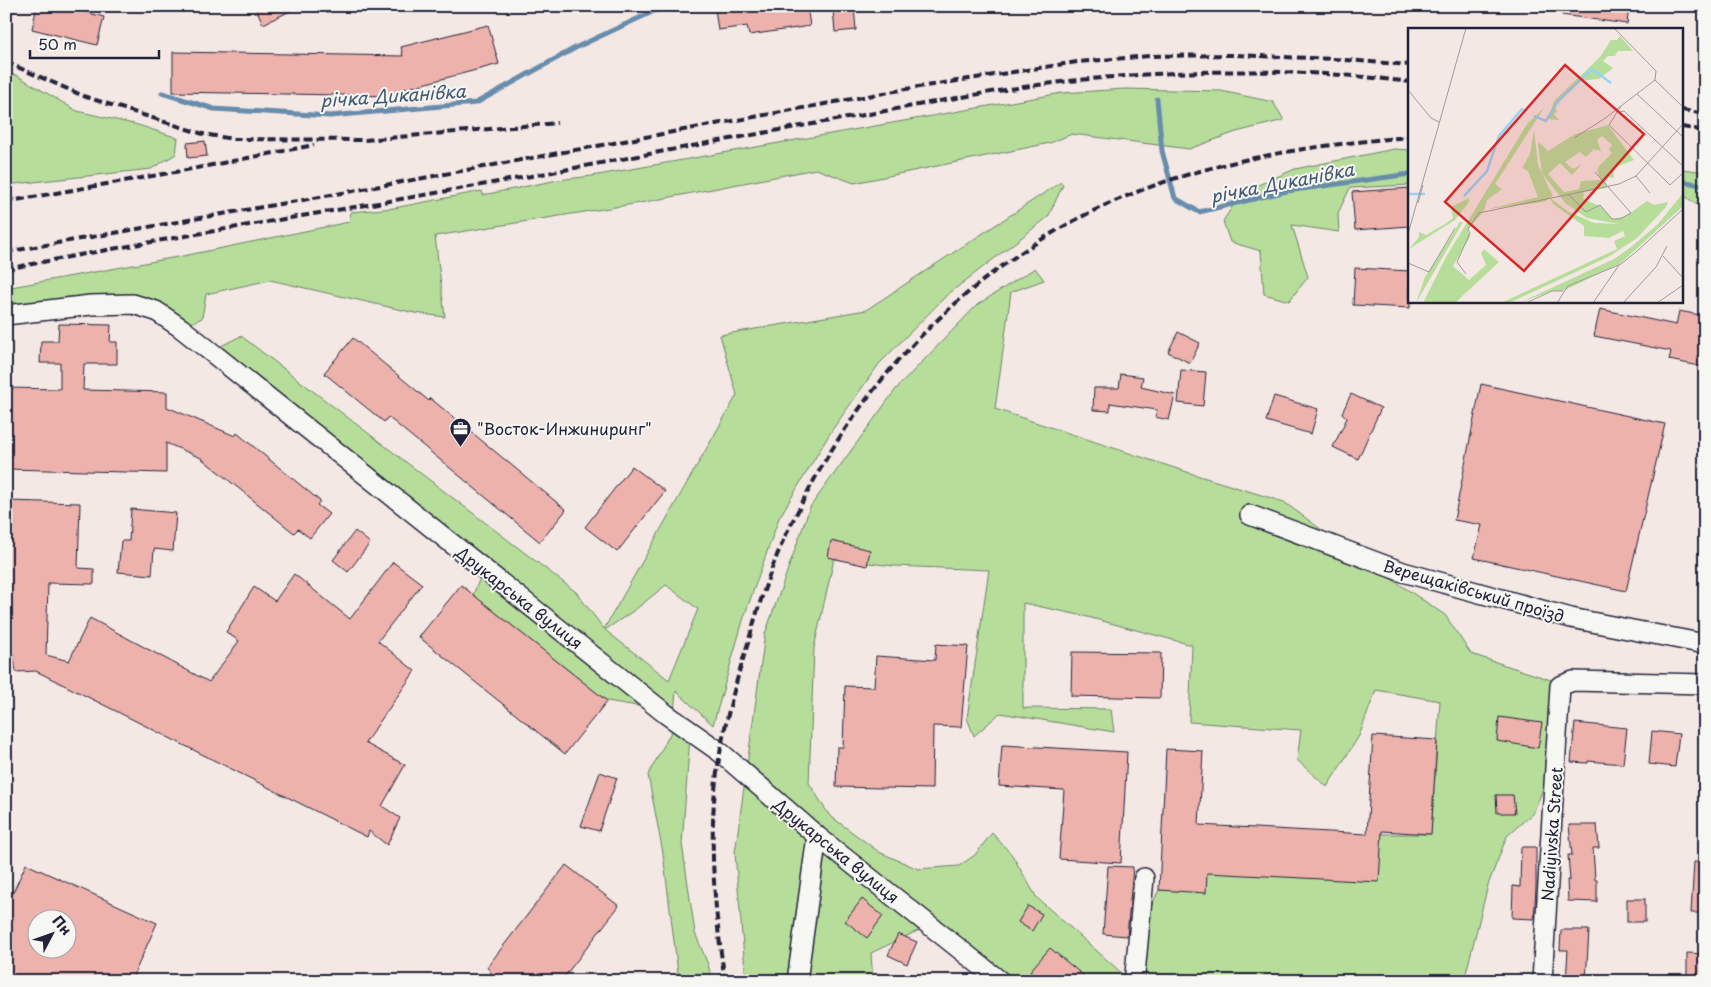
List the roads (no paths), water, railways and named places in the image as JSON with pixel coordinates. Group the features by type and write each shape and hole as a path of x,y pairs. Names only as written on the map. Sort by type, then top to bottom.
{"street":[{"name":"Друкарська вулиця","path":"6,315 91,305 133,304 156,311 181,328 666,714 720,752 816,836 1000,981"},
{"name":"Верещаківський проїзд","path":"1250,515 1404,572 1571,618 1705,644"},
{"name":"Nadiyivska Street","path":"1542,981 1560,686 1573,680 1705,684"},
{"path":"797,981 816,836"},
{"path":"1133,981 1144,878"}],"waterway":[{"name":"річка Диканівка","path":"162,93 214,109 330,116 476,103 577,47 665,6"},
{"name":"річка Диканівка","path":"1157,99 1162,151 1175,198 1199,212 1287,191 1408,174"},
{"name":"річка Диканівка","path":"1684,181 1705,186"}],"railway":[{"path":"6,252 331,195 906,89 1077,62 1150,56 1234,55 1333,59 1408,65"},
{"path":"6,62 86,97 203,134 233,139 365,140 557,123"},
{"path":"6,269 1036,85 1148,74 1191,72 1279,72 1366,77 1408,82"},
{"path":"1684,110 1705,114"},
{"path":"1684,127 1705,131"},
{"path":"725,981 715,891 713,824 716,781 731,701 762,595 786,533 824,463 852,419 883,378 918,339 956,303 996,270 1039,241 1085,215 1123,197 1203,170 1243,160 1326,146 1408,137"},
{"path":"6,199 16,200 314,145"}],"place":[{"name":"\"Восток-Инжиниринг\"","path":"461,447"}]}
